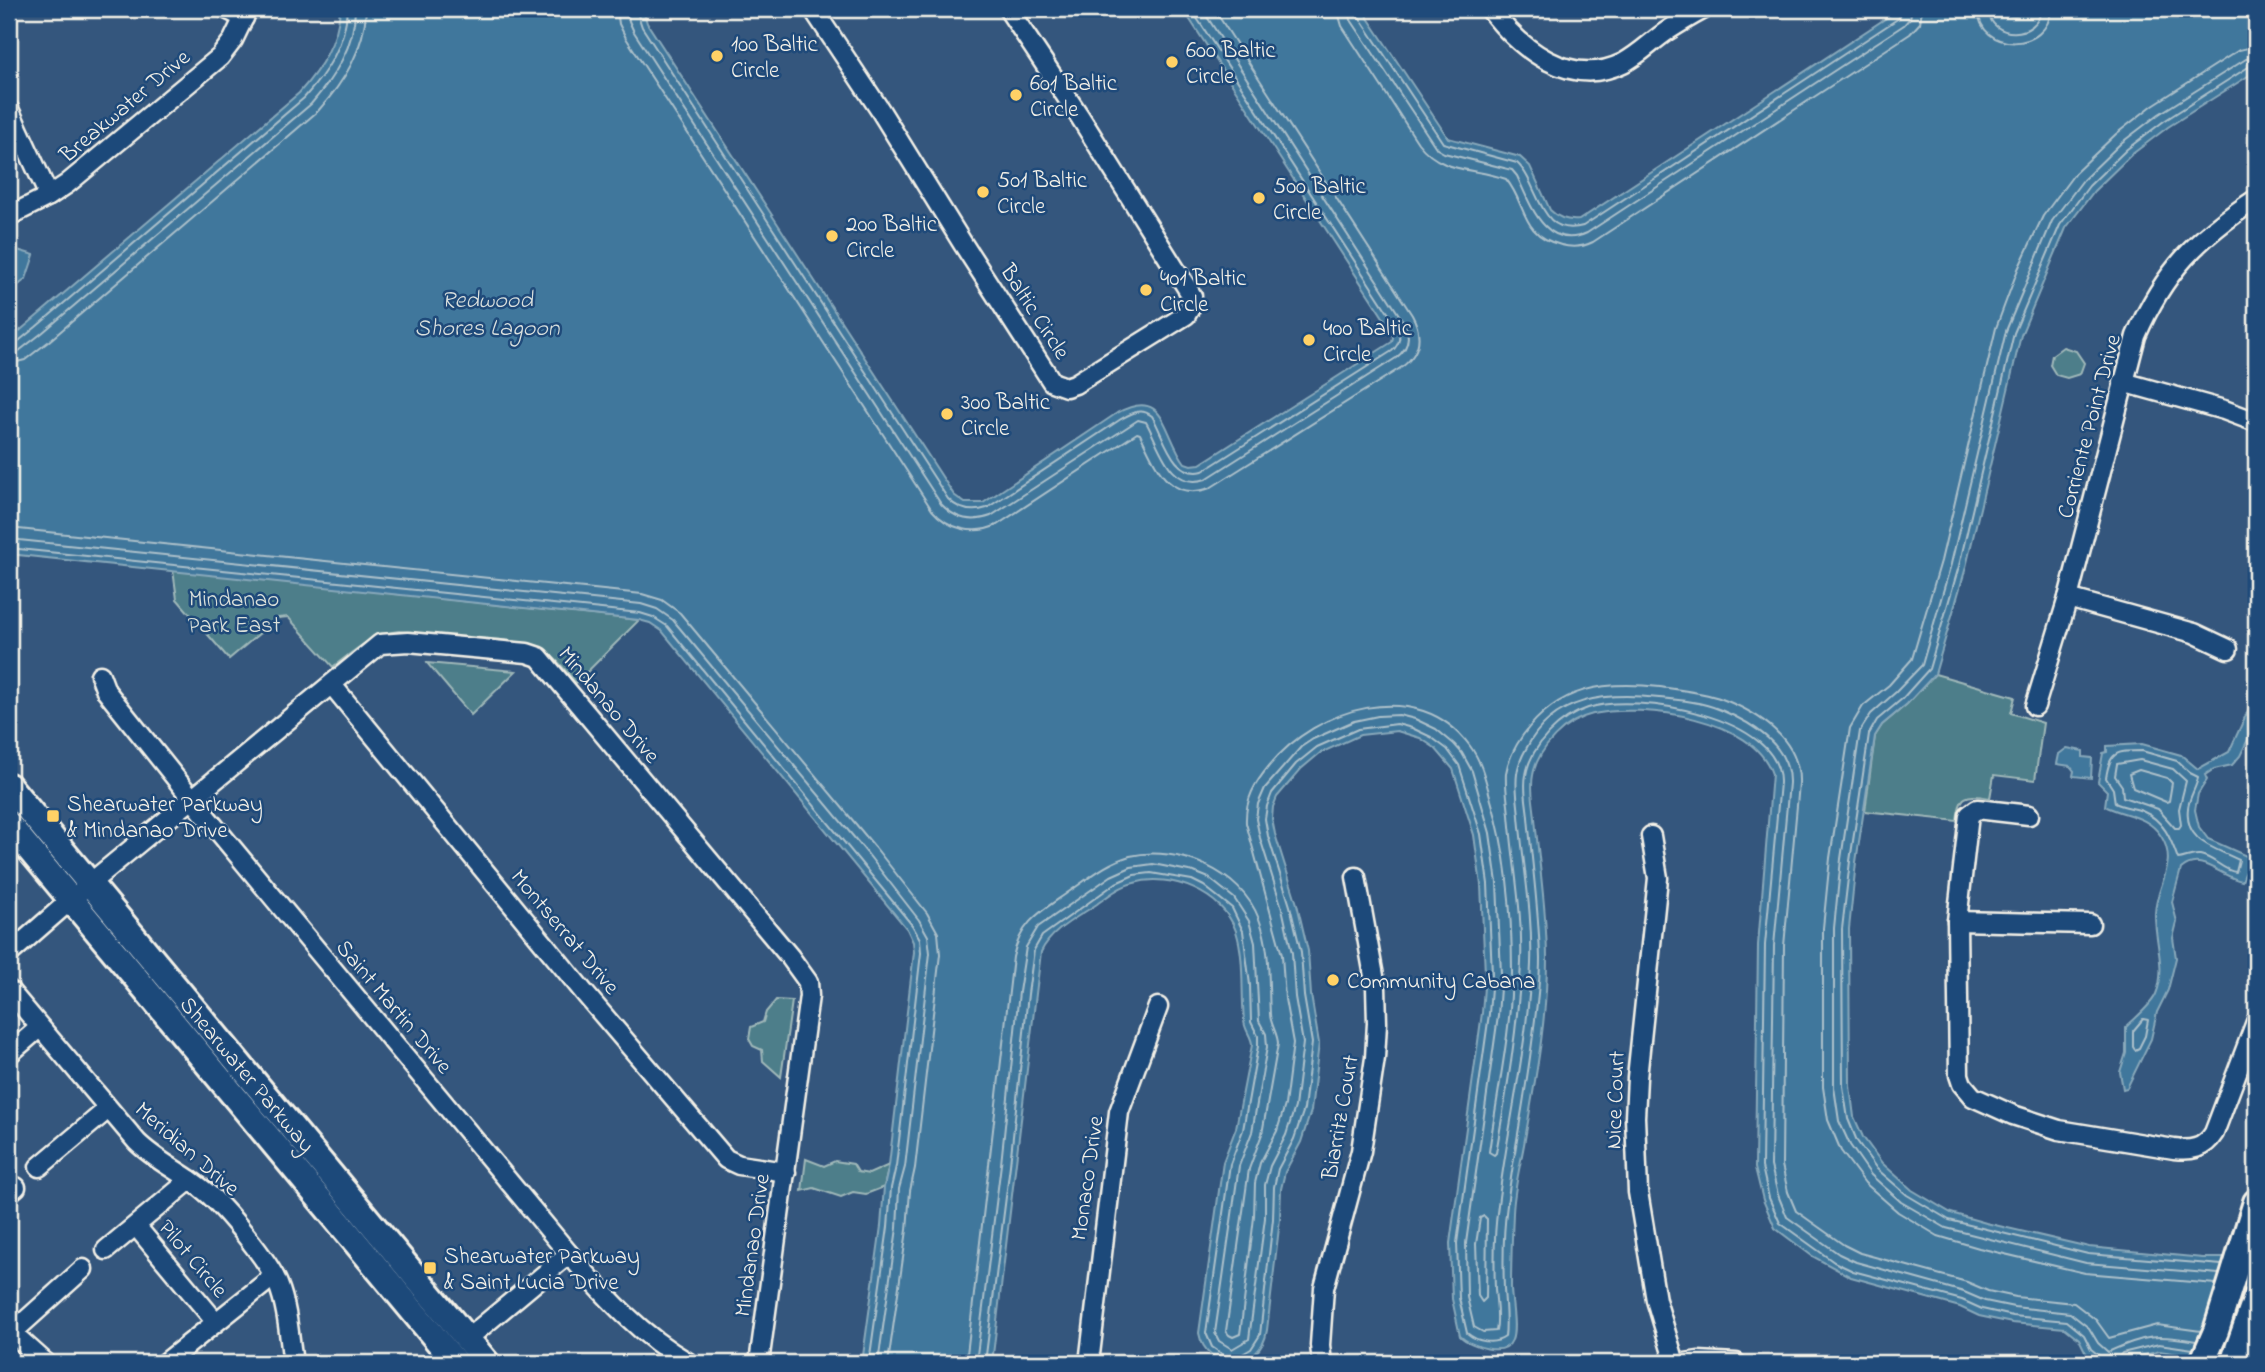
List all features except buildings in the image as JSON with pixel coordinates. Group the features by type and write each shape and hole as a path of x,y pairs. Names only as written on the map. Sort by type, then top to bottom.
{"main road":[{"name":"Shearwater Parkway","path":"9,786 80,892 456,1363"},
{"name":"Shearwater Parkway","path":"9,825 80,892 487,1363"},
{"path":"2202,1363 2216,1331 2256,1203"},
{"path":"2233,1363 2256,1298"}],"street":[{"path":"226,9 246,13"},
{"name":"Baltic Circle","path":"813,9 1052,382 1066,387 1075,384 1186,314 1192,296 1080,117 1008,9"},
{"path":"1490,9 1507,31 1536,55 1564,67 1588,71 1620,65 1666,31 1704,9"},
{"name":"Breakwater Drive","path":"9,216 67,184 220,57 227,50 246,13"},
{"path":"9,109 49,196"},
{"name":"Corriente Point Drive","path":"2035,706 2068,598 2123,382 2136,336 2146,313 2184,255 2209,233 2256,200"},
{"path":"2123,382 2224,410 2256,422"},
{"path":"2068,598 2193,633 2228,649"},
{"name":"Mindanao Drive","path":"9,954 380,644 396,642 527,653 539,657 808,982 786,1172 759,1363"},
{"name":"Saint Martin Drive","path":"100,675 106,691 192,799 569,1254 621,1312 671,1353 689,1363"},
{"name":"Montserrat Drive","path":"332,685 579,986 726,1159 739,1165 786,1172"},
{"path":"2029,815 1978,808 1971,813 1957,921 1960,1079 1969,1094 1978,1101 2013,1115 2073,1132 2187,1150 2209,1141 2214,1133 2256,1023"},
{"name":"Nice Court","path":"1651,836 1658,878 1637,1078 1635,1116 1638,1192 1656,1300 1675,1363"},
{"name":"Biarritz Court","path":"1322,1363 1320,1345 1324,1288 1361,1151 1375,1058 1376,987 1356,877"},
{"path":"1957,921 2090,924"},
{"name":"Meridian Drive","path":"9,990 146,1151 208,1193 258,1252 274,1276 285,1307 293,1363"},
{"name":"Monaco Drive","path":"1089,1363 1119,1112 1158,1007"},
{"path":"9,1054 40,1028"},
{"path":"39,1167 108,1109"},
{"name":"Pilot Circle","path":"106,1250 190,1180"},
{"name":"Pilot Circle","path":"136,1226 215,1321"},
{"path":"467,1339 569,1254"},
{"path":"46,1363 11,1331 83,1269"},
{"name":"Pilot Circle","path":"165,1363 274,1276"},
{"path":"1685,1363 1736,1363"}],"green space":[{"path":"2063,347 2076,351 2084,363 2080,374 2067,378 2056,375 2050,365 2052,355"},
{"name":"Mindanao Park East","path":"173,570 639,620 576,683 551,656 532,644 399,631 372,639 333,667 288,617 278,618 229,659 177,599"},
{"path":"427,663 516,671 471,715"},
{"path":"1935,674 2015,697 2011,713 2043,723 2035,780 1994,775 1990,798 1965,798 1960,805 1957,821 1865,811 1875,736 1882,725 1907,704"},
{"path":"776,1000 792,1001 781,1077 763,1061 762,1050 753,1046 749,1039 751,1027 763,1022 766,1012"},
{"path":"806,1159 824,1166 835,1161 853,1164 858,1172 869,1174 889,1165 884,1187 866,1194 853,1192 841,1197 814,1188 802,1191"}],"water":[{"name":"Redwood Shores Lagoon","path":"340,9 643,9 647,23 954,495 965,503 983,503 1117,413 1133,406 1145,405 1154,409 1167,427 1185,463 1200,464 1392,342 1390,328 1183,9 1362,9 1448,138 1520,157 1530,166 1550,210 1560,217 1579,220 1900,9 2002,9 2014,17 2030,9 2256,9 2256,71 2168,127 2131,155 2094,191 2066,228 2021,335 1966,567 1935,674 1907,704 1882,725 1875,736 1849,929 1850,1086 1854,1117 1863,1137 1882,1163 1912,1190 1951,1213 1986,1223 2089,1247 2203,1258 2256,1258 2256,1363 2233,1363 2160,1351 2113,1363 2101,1362 2086,1353 2079,1339 2065,1328 2012,1323 1979,1316 1960,1307 1851,1277 1812,1256 1775,1228 1763,1200 1755,1168 1758,945 1772,774 1761,755 1744,739 1721,728 1667,713 1615,711 1583,717 1563,729 1547,745 1533,775 1532,796 1546,924 1546,983 1540,1050 1514,1204 1511,1287 1514,1329 1508,1345 1495,1349 1487,1348 1460,1336 1452,1299 1450,1243 1485,974 1481,885 1474,835 1453,769 1435,748 1420,738 1397,731 1360,735 1320,753 1301,769 1277,797 1273,807 1275,834 1297,904 1308,951 1311,995 1319,1043 1311,1111 1301,1142 1285,1172 1281,1189 1267,1330 1263,1344 1255,1354 1245,1360 1222,1360 1212,1355 1204,1346 1199,1333 1223,1162 1236,1128 1252,1045 1244,1024 1239,942 1229,918 1208,896 1179,883 1148,880 1119,889 1074,919 1051,937 1041,952 992,1363 862,1363 889,1165 913,942 907,929 662,631 639,620 9,554 9,340 299,93 327,54 336,33"},
{"path":"14,249 34,255 26,279 11,291 9,265"},
{"path":"2256,678 2256,723 2240,756 2232,765 2214,769 2205,775 2207,780 2198,794 2195,810 2199,827 2208,839 2251,858 2242,881 2203,864 2188,864 2181,869 2172,902 2177,922 2173,938 2176,958 2168,990 2157,1012 2151,1039 2127,1088 2123,1089 2120,1072 2126,1053 2126,1027 2150,1003 2159,984 2160,964 2155,913 2168,856 2166,846 2156,829 2135,817 2105,806 2107,791 2098,782 2103,753 2107,752 2107,746 2142,744 2181,755 2198,769 2229,752 2251,704"},
{"path":"2067,748 2083,751 2083,757 2092,758 2091,778 2073,776 2074,771 2070,766 2057,764 2059,754"}],"place":[{"name":"100 Baltic Circle","path":"717,56"},
{"name":"600 Baltic Circle","path":"1172,62"},
{"name":"601 Baltic Circle","path":"1016,95"},
{"name":"501 Baltic Circle","path":"983,192"},
{"name":"500 Baltic Circle","path":"1259,198"},
{"name":"200 Baltic Circle","path":"832,236"},
{"name":"401 Baltic Circle","path":"1146,290"},
{"name":"400 Baltic Circle","path":"1309,340"},
{"name":"300 Baltic Circle","path":"947,414"},
{"name":"Shearwater Parkway & Mindanao Drive","path":"53,816"},
{"name":"Community Cabana","path":"1333,980"},
{"name":"Shearwater Parkway & Saint Lucia Drive","path":"430,1268"}]}
